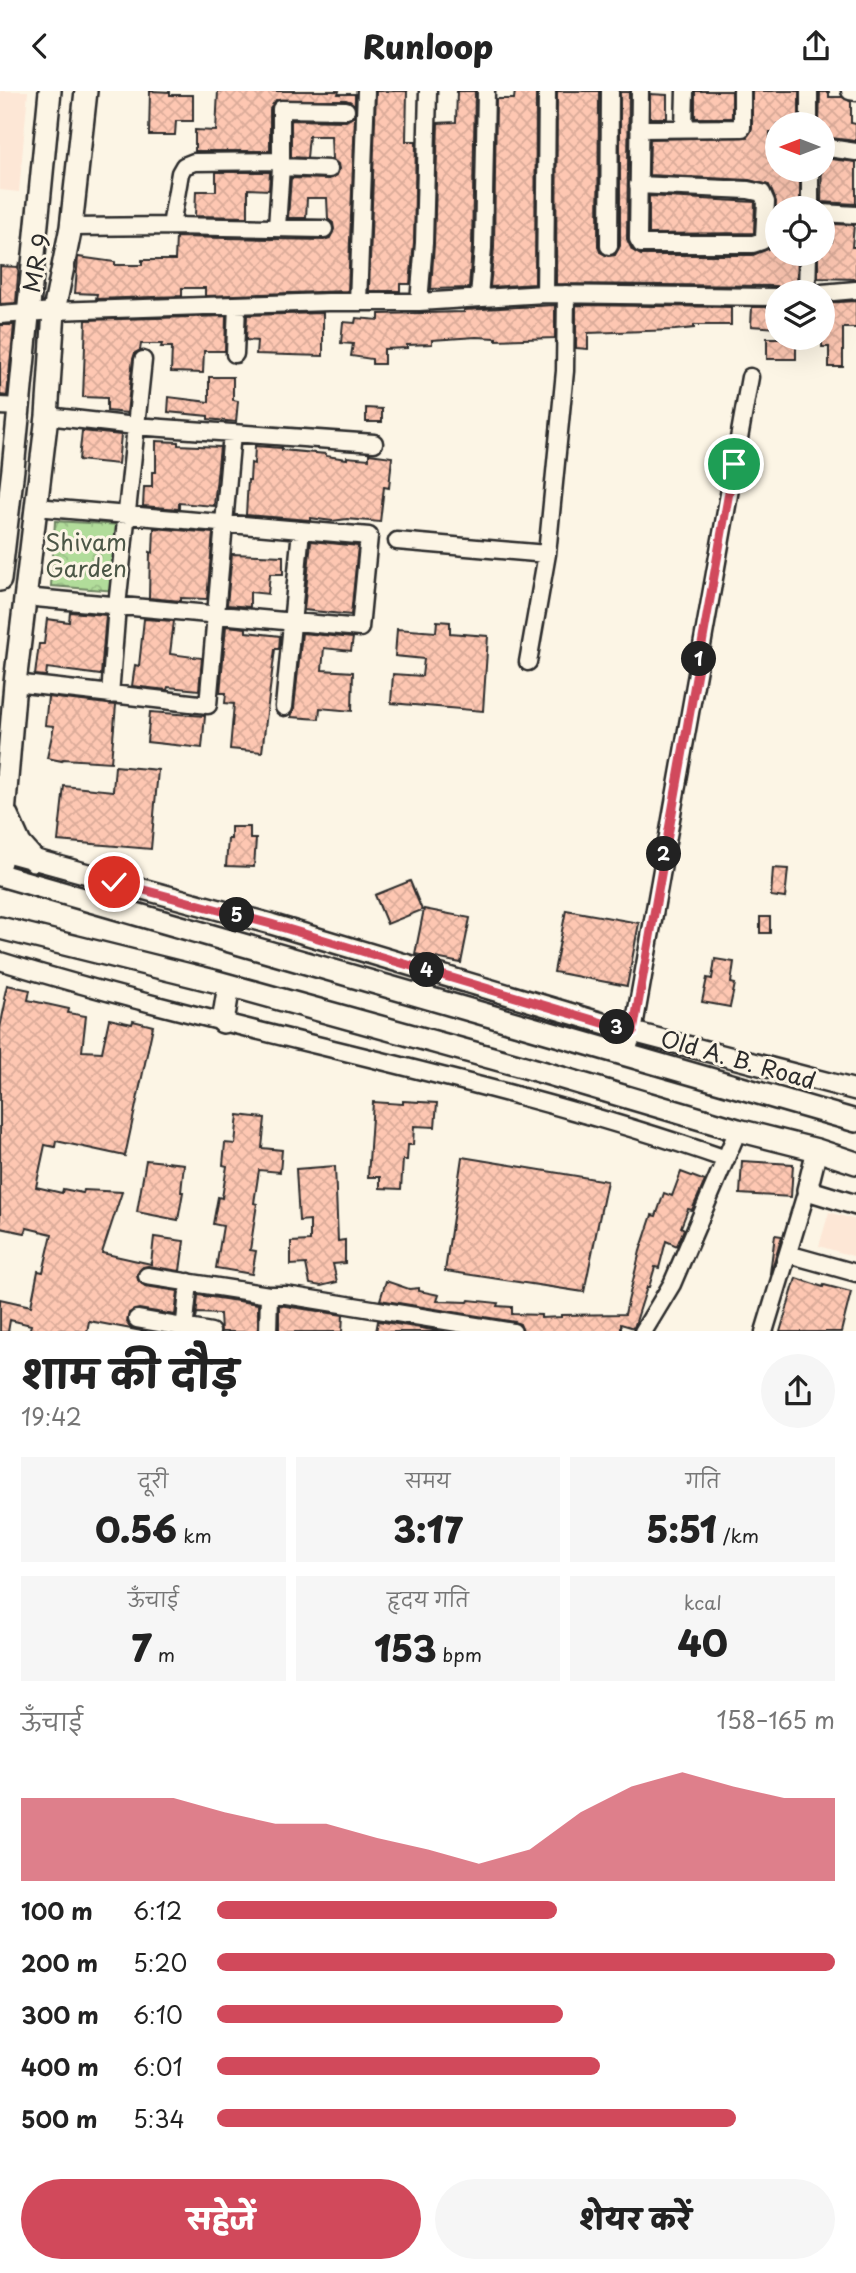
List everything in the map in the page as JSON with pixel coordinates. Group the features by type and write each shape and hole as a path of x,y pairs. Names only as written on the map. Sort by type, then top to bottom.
{"main road":[{"name":"MR 9","path":"0,580 10,407 27,314 50,91"},
{"name":"MR 9","path":"1,855 15,683 47,416 54,311 71,227 86,91"},
{"path":"5,810 14,833 34,860"},
{"name":"Old A. B. Road","path":"0,875 856,1121"},
{"path":"0,928 229,985 856,1163"},
{"path":"223,1022 229,985"}],"street":[{"path":"358,302 366,91"},
{"path":"419,302 424,243 428,91"},
{"path":"479,297 483,247 486,91"},
{"path":"545,294 547,91"},
{"path":"609,246 610,91"},
{"path":"638,185 762,193 766,202 764,237 762,241 753,244 641,244 638,239 638,185 640,91"},
{"path":"684,129 685,91"},
{"path":"639,129 742,128 742,91"},
{"path":"809,112 810,91"},
{"path":"850,91 856,92"},
{"path":"277,227 281,109 346,110"},
{"path":"835,149 856,152"},
{"path":"171,226 180,173 184,166 194,162 280,164 329,169"},
{"path":"835,214 856,215"},
{"path":"71,227 324,229"},
{"path":"835,292 856,290"},
{"path":"0,315 237,305 419,302 545,294 765,297"},
{"path":"528,662 547,554 565,372 566,294"},
{"path":"235,354 237,305"},
{"path":"110,695 143,360"},
{"path":"626,1056 633,1032 750,377"},
{"path":"47,416 135,426 373,443"},
{"path":"15,683 208,705 232,433"},
{"path":"25,597 360,628 362,615 369,536 36,507"},
{"path":"284,707 301,530"},
{"path":"397,541 547,554"},
{"path":"1,855 34,860 271,924 633,1032 856,1090"},
{"path":"0,961 124,998 520,1095 654,1133 726,1159"},
{"path":"644,1331 672,1285 738,1130"},
{"path":"764,1331 817,1150"},
{"path":"807,1190 856,1205"},
{"path":"788,1254 856,1273"},
{"path":"148,1276 269,1295 286,1295 507,1331"},
{"path":"137,1319 185,1329 189,1282"},
{"path":"268,1331 269,1295"}],"shaded area":[{"path":"0,91 28,91 19,192 0,190"},
{"path":"829,1212 856,1220 856,1257 819,1246"}],"green space":[{"name":"Shivam Garden","path":"55,521 122,525 117,591 51,586"}],"building":[{"path":"150,91 170,92 170,95 193,95 193,121 176,121 175,135 149,135"},
{"path":"218,91 339,91 338,94 355,94 355,105 346,100 276,100 270,109 270,151 195,151 195,130 216,131"},
{"path":"376,91 407,91 406,141 416,141 414,242 410,284 400,284 400,291 369,291"},
{"path":"457,91 475,91 469,288 431,289 438,123 456,122"},
{"path":"515,91 536,91 535,284 490,287 494,248 496,99 514,99"},
{"path":"557,91 599,91 600,252 608,256 615,255 620,246 620,92 629,92 627,239 632,250 641,255 753,255 765,250 765,266 798,266 797,280 765,280 765,286 556,284"},
{"path":"695,91 732,91 732,118 695,118"},
{"path":"752,91 799,91 799,112 765,112 765,182 800,182 800,196 774,196 769,185 749,180 649,175 650,139 747,137 752,128"},
{"path":"820,92 829,92 829,97 842,97 851,102 851,123 856,124 856,141 835,139 835,112 819,112"},
{"path":"650,94 667,95 667,118 650,118"},
{"path":"355,116 348,291 205,296 205,288 182,288 182,296 96,299 97,294 75,293 78,257 115,262 115,265 142,265 142,260 175,260 176,237 330,238 334,229 333,223 328,219 327,198 307,198 306,218 288,218 291,178 329,179 337,175 339,169 332,159 331,136 309,136 307,158 291,157 291,120 346,121"},
{"path":"835,160 856,162 856,204 835,203 835,196 821,196 821,182 835,182"},
{"path":"216,172 270,172 269,190 248,189 248,217 195,216 196,191 216,191"},
{"path":"649,196 755,202 754,233 649,234"},
{"path":"835,224 854,225 852,247 856,247 856,279 818,278 818,266 835,266"},
{"path":"19,262 16,303 0,304 0,266 18,267"},
{"path":"856,301 856,328 843,328 843,367 829,367 829,350 835,350 835,302"},
{"path":"555,305 555,338 496,340 476,337 432,340 432,344 384,349 384,364 372,364 372,359 351,356 353,344 341,343 343,322 355,323 356,318 379,320 379,314 464,312"},
{"path":"576,305 731,307 731,325 588,333 588,349 576,348"},
{"path":"752,307 765,307 765,327 751,326"},
{"path":"323,313 323,356 256,354 257,341 246,340 247,315"},
{"path":"226,316 225,351 204,351 203,373 171,372 172,347 141,344 133,359 127,413 107,411 107,398 83,397 86,320"},
{"path":"0,325 14,325 7,396 0,395"},
{"path":"767,350 796,350 796,359 767,359"},
{"path":"209,377 233,377 233,400 238,401 236,422 168,412 169,397 209,402"},
{"path":"366,408 382,409 382,422 366,422"},
{"path":"82,431 121,435 118,464 79,460"},
{"path":"156,441 220,447 214,506 179,503 179,509 143,506 144,487 152,487 152,472 156,472"},
{"path":"255,446 347,459 369,459 369,454 392,457 389,488 384,487 380,522 246,515 248,480 251,463 254,464"},
{"path":"154,528 213,533 207,599 181,598 181,601 149,598 150,552 153,553"},
{"path":"311,541 358,546 351,615 304,610"},
{"path":"232,554 283,556 283,574 270,574 268,594 250,592 250,607 227,605"},
{"path":"70,612 106,615 101,675 47,668 46,676 35,675 39,644 44,644 47,619 69,622"},
{"path":"144,619 174,621 170,654 202,658 199,690 132,686 135,665 139,666"},
{"path":"437,621 450,622 450,633 488,636 483,711 391,703 393,674 422,676 424,659 395,656 397,629 436,632"},
{"path":"226,626 246,628 246,632 280,636 279,649 275,649 262,752 230,749 234,704 225,703 226,693 220,693"},
{"path":"302,633 353,638 351,651 324,648 322,670 353,672 352,711 320,708 319,719 291,717"},
{"path":"48,697 116,705 111,762 47,758 54,726 45,725"},
{"path":"150,712 205,716 202,748 147,742"},
{"path":"115,766 158,770 151,849 58,841 64,786 113,791"},
{"path":"231,827 250,827 250,839 256,839 254,867 226,866"},
{"path":"773,868 788,869 785,898 771,896"},
{"path":"410,881 422,910 387,924 375,895"},
{"path":"424,909 470,918 461,963 415,954"},
{"path":"566,910 639,923 627,986 554,972"},
{"path":"760,917 770,917 770,933 760,933"},
{"path":"715,959 734,962 731,983 735,984 730,1007 702,1002 707,978 712,979"},
{"path":"7,985 30,990 28,1000 69,1009 68,1013 86,1016 82,1051 102,1052 109,1019 153,1026 125,1156 56,1141 55,1147 45,1145 36,1187 62,1193 63,1189 83,1193 84,1190 122,1192 102,1253 151,1264 154,1237 184,1241 180,1271 148,1266 143,1267 137,1274 138,1280 145,1286 178,1291 175,1315 139,1309 129,1313 127,1322 130,1327 144,1331 89,1321 87,1331 29,1331 31,1325 10,1320 8,1331 0,1331 0,1299 31,1306 38,1271 43,1272 52,1234 27,1228 25,1233 0,1228 0,1028 6,999"},
{"path":"403,1101 437,1103 435,1127 414,1126 413,1145 408,1145 407,1160 403,1160 401,1189 380,1188 380,1177 368,1177 373,1102 403,1104"},
{"path":"238,1115 265,1118 262,1148 282,1150 280,1172 259,1170 250,1250 256,1251 252,1274 216,1268 223,1226 213,1224 218,1197 222,1198 227,1166 223,1165 225,1143 235,1144"},
{"path":"462,1157 607,1181 584,1292 445,1271"},
{"path":"146,1160 184,1164 178,1220 137,1212"},
{"path":"742,1161 793,1164 791,1197 740,1194"},
{"path":"335,1166 338,1241 345,1240 345,1263 333,1264 337,1282 321,1286 310,1284 306,1264 291,1265 291,1242 310,1241 310,1220 299,1221 296,1169"},
{"path":"681,1172 705,1181 692,1210 688,1209 677,1246 666,1241 659,1268 655,1267 634,1328 621,1324 621,1331 523,1331 520,1324 515,1322 380,1300 386,1281 439,1295 437,1301 498,1303 497,1306 512,1307 512,1314 541,1315 541,1318 625,1314 640,1251 652,1215 656,1216 664,1193 672,1196"},
{"path":"775,1235 782,1236 770,1273"},
{"path":"796,1278 851,1292 841,1331 780,1331"},
{"path":"198,1295 258,1304 258,1331 221,1331 220,1314 197,1313 196,1319"},
{"path":"279,1305 343,1315 342,1331 279,1331"},
{"path":"378,1321 439,1331 376,1331"}],"route":[{"path":"114,882 271,924 633,1032 734,464"}]}
